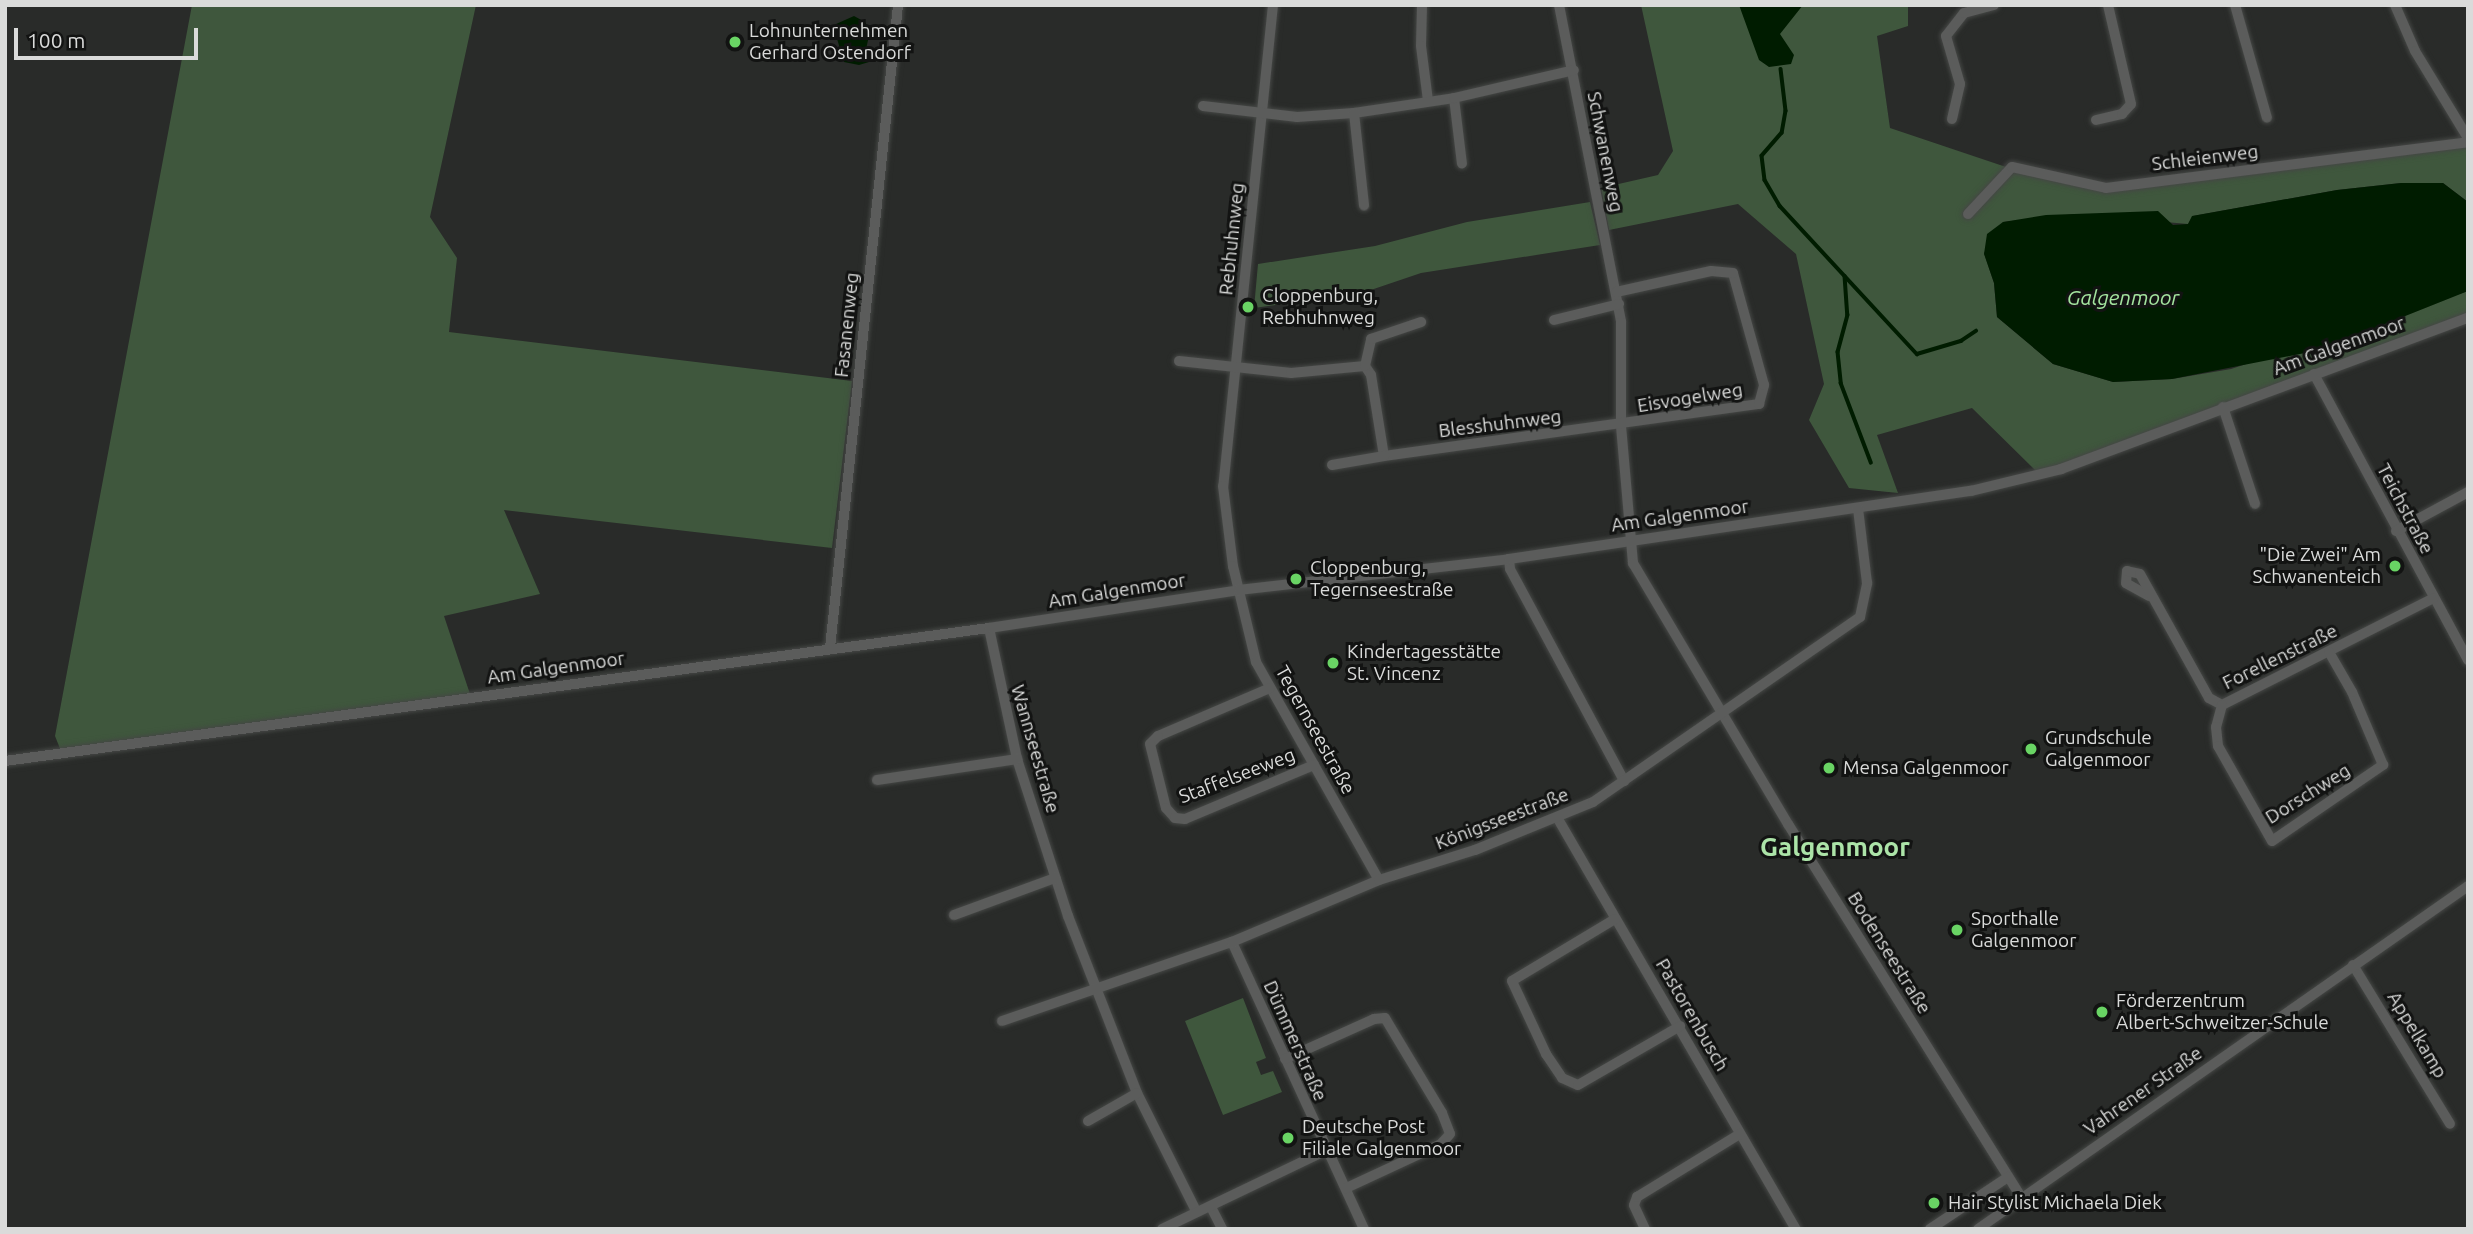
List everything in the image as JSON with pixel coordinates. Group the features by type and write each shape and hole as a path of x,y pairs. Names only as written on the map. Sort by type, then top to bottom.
{"street":[{"name":"Fasanenweg","path":"831,648 898,5"},
{"name":"Rebhuhnweg","path":"1239,590 1223,486 1273,5"},
{"path":"1422,5 1421,46 1428,101"},
{"name":"Schwanenweg","path":"1559,5 1619,304 1621,426 1630,541"},
{"path":"1952,119 1960,84 1946,36 1964,13 1994,5"},
{"path":"2096,120 2122,114 2131,104 2108,5"},
{"path":"2235,5 2267,118"},
{"path":"2395,5 2415,51 2468,140"},
{"path":"1203,106 1297,117 1354,113 1454,98 1574,70"},
{"path":"1454,98 1462,164"},
{"path":"1354,113 1364,205"},
{"name":"Schleienweg","path":"1968,214 2012,167 2106,188 2468,140"},
{"name":"Eisvogelweg","path":"1616,292 1711,271 1733,273 1764,385 1759,404 1747,409 1621,426"},
{"path":"1554,320 1619,304"},
{"name":"Am Galgenmoor","path":"5,761 989,628 1239,590 1508,559 1858,509 2039,477 2468,318"},
{"path":"1384,456 1371,375 1365,366 1371,340 1421,322"},
{"path":"1178,361 1291,373 1365,366"},
{"name":"Teichstraße","path":"2314,374 2396,531 2468,660"},
{"path":"2223,407 2255,503"},
{"name":"Blesshuhnweg","path":"1332,465 1621,426"},
{"path":"2396,531 2468,492"},
{"name":"Königsseestraße","path":"1002,1021 1095,992 1232,942 1379,880 1558,819 1624,781 1860,617 1867,583 1858,509"},
{"name":"Bodenseestraße","path":"1630,541 1633,563 1788,824 2022,1198"},
{"path":"1508,559 1510,569 1624,781"},
{"name":"Tegernseestraße","path":"1239,590 1250,644 1270,688 1379,880"},
{"name":"Forellenstraße","path":"2149,596 2209,698 2222,705 2434,598"},
{"name":"Wannseestraße","path":"989,628 1000,697 1017,759 1095,992 1137,1093 1196,1211"},
{"name":"Dorschweg","path":"2222,705 2216,727 2218,746 2272,841 2383,765 2352,692 2329,653"},
{"name":"Staffelseeweg","path":"1270,688 1158,736 1150,744 1166,808 1175,818 1185,819 1314,765"},
{"path":"877,780 1017,759"},
{"name":"Pastorenbusch","path":"1558,819 1797,1229"},
{"path":"954,915 1055,878"},
{"name":"Vahrener Straße","path":"1978,1229 2468,886"},
{"path":"1615,919 1512,981 1546,1054 1562,1079 1578,1085 1680,1026"},
{"name":"Dümmerstraße","path":"1232,942 1325,1151 1346,1188 1364,1229"},
{"name":"Appelkamp","path":"2353,965 2451,1124"},
{"path":"1285,1059 1374,1019 1385,1018 1442,1113 1450,1134 1441,1144 1346,1188"},
{"path":"1088,1121 1137,1093"},
{"path":"1646,1229 1634,1205 1637,1197 1740,1134"},
{"path":"1162,1229 1325,1151"},
{"path":"1930,1229 2008,1177"},
{"path":"1212,1207 1222,1229"}],"shaded area":[{"path":"192,5 476,5 430,217 457,258 449,332 852,381 832,548 504,510 540,594 444,616 470,694 61,751 55,736"},
{"path":"1641,5 1908,5 1908,26 1877,36 1890,128 2009,168 2105,190 2468,145 2468,202 2443,183 2401,183 2337,190 2193,216 2188,224 2075,214 2003,222 1984,253 1994,283 1997,317 2053,364 2113,382 2172,379 2231,369 2468,291 2468,315 2050,469 2035,470 1972,408 1877,435 1898,493 1849,488 1809,420 1824,384 1796,254 1738,204 1609,230 1601,188 1658,175 1673,151"},
{"path":"1590,202 1600,245 1421,273 1359,294 1254,308 1258,264 1375,246 1467,222"},
{"path":"1243,998 1266,1058 1256,1062 1261,1075 1273,1071 1282,1092 1223,1115 1185,1021"}],"water":[{"path":"1739,5 1803,5 1780,34 1794,55 1791,64 1769,67 1759,60"},
{"path":"854,16 865,22 870,31 865,54 869,62 859,65 844,62 835,32 836,24"},
{"name":"Galgenmoor","path":"2401,183 2443,183 2468,202 2468,291 2320,350 2172,379 2113,382 2053,364 1997,317 1994,283 1984,254 1987,234 2003,222 2046,215 2158,211 2173,225 2188,224 2192,216 2337,190"}],"waterway":[{"path":"1781,69 1786,111 1782,133 1762,156 1765,180 1780,206 1917,354 1961,341 1976,331"},
{"path":"1845,276 1848,315 1838,352 1841,383 1871,462"}],"place":[{"name":"Lohnunternehmen Gerhard Ostendorf","path":"735,42"},
{"name":"Cloppenburg, Rebhuhnweg","path":"1248,307"},
{"name":"\"Die Zwei\" Am Schwanenteich","path":"2395,566"},
{"name":"Cloppenburg, Tegernseestraße","path":"1296,579"},
{"name":"Kindertagesstätte St. Vincenz","path":"1333,663"},
{"name":"Grundschule Galgenmoor","path":"2031,749"},
{"name":"Mensa Galgenmoor","path":"1829,768"},
{"name":"Sporthalle Galgenmoor","path":"1957,930"},
{"name":"Förderzentrum Albert-Schweitzer-Schule","path":"2102,1012"},
{"name":"Deutsche Post Filiale Galgenmoor","path":"1288,1138"},
{"name":"Hair Stylist Michaela Diek","path":"1934,1203"}],"district":[{"name":"Galgenmoor","path":"1835,847"}]}
